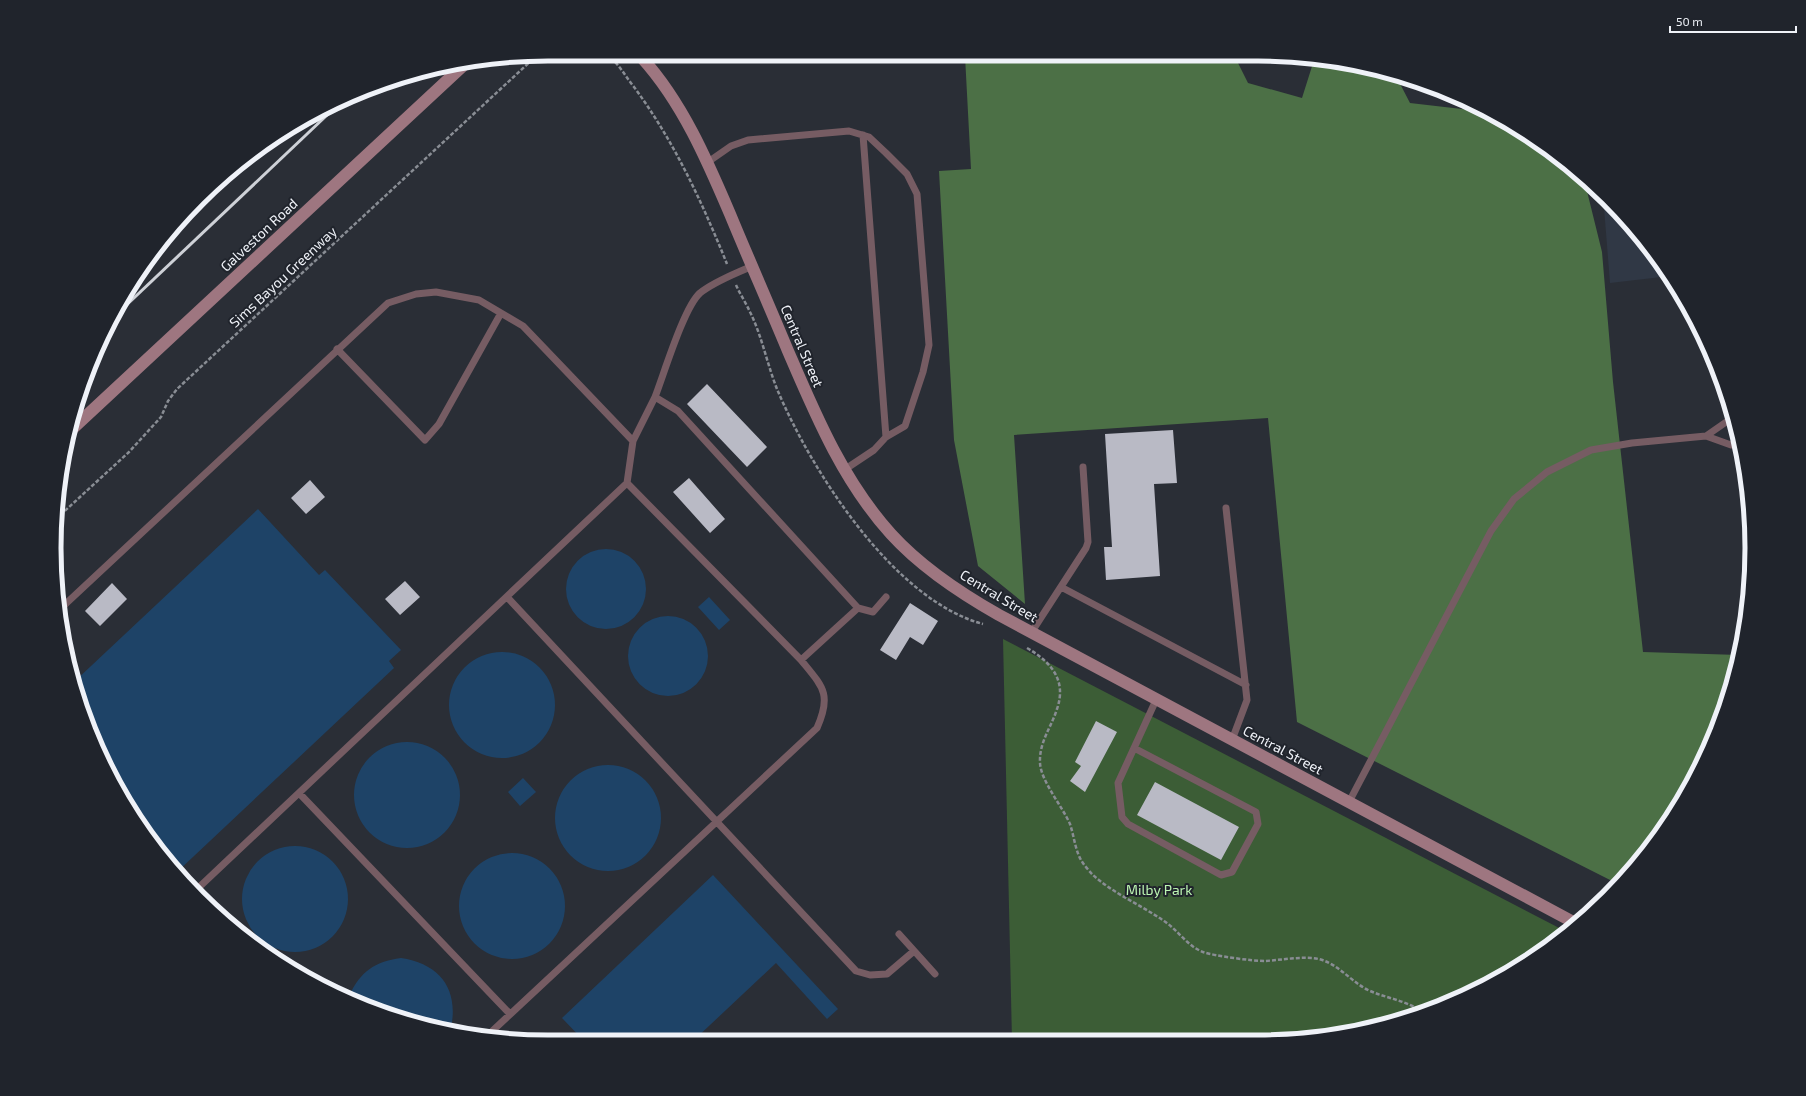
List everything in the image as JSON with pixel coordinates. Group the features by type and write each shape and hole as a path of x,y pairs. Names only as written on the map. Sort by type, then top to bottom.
{"street":[{"name":"Central Street","path":"644,61 679,109 708,162 821,427 844,470 891,534 915,557 964,595 1031,633 1571,921"},
{"name":"Galveston Road","path":"77,424 461,69"}],"lane":[{"path":"708,162 731,146 748,140 849,131 869,137 907,174 917,194 929,346 923,372 905,426 886,437 874,450 844,470"},
{"path":"863,135 886,437"},
{"path":"199,887 627,483 633,441 655,397 690,306 700,293 752,266"},
{"path":"64,605 388,303 416,294 436,292 454,294 479,300 523,326 633,441"},
{"path":"337,349 424,440 439,424 501,313"},
{"path":"655,397 678,411 858,608 873,612 886,598"},
{"path":"1706,436 1728,421"},
{"path":"1349,802 1491,531 1514,499 1547,472 1591,450 1632,443 1706,436 1734,445"},
{"path":"1031,633 1086,548 1088,542 1083,467"},
{"path":"491,1032 817,728 824,711 825,697 819,682 801,660 627,483"},
{"path":"1226,508 1247,700 1232,740"},
{"path":"1061,587 1246,685"},
{"path":"507,597 856,970 870,975 887,974 914,951"},
{"path":"801,660 858,608"},
{"path":"1134,748 1256,812 1258,824 1232,872 1221,875 1128,824 1122,817 1118,783 1134,748 1156,700"},
{"path":"299,793 510,1014"},
{"path":"899,934 935,974"}],"path":[{"name":"Sims Bayou Greenway","path":"62,513 129,452 161,417 168,401 177,389 530,62"}],"shaded area":[{"path":"1604,206 1624,227 1663,277 1610,283"}],"green space":[{"path":"965,61 1237,61 1248,83 1302,98 1313,64 1353,70 1399,82 1410,103 1471,110 1502,126 1529,143 1587,189 1602,252 1613,382 1643,652 1733,655 1719,705 1708,734 1680,792 1663,819 1624,869 1612,881 1297,722 1268,418 1014,435 1025,604 978,566 954,440 939,171 971,169"},
{"name":"Milby Park","path":"1003,639 1561,929 1529,953 1502,970 1473,985 1415,1009 1353,1026 1322,1031 1258,1035 1012,1035"}],"water":[{"path":"258,509 319,575 325,570 401,650 389,661 394,668 181,868 143,819 126,792 98,734 79,677"},
{"path":"606,549 621,552 634,561 643,574 646,589 643,604 634,617 621,626 606,629 591,626 578,617 569,604 566,589 569,574 578,561 591,552"},
{"path":"709,597 730,620 719,630 698,607"},
{"path":"668,616 683,619 696,628 705,641 708,656 705,671 696,684 683,693 668,696 653,693 640,684 631,671 628,656 631,641 640,628 653,619"},
{"path":"502,652 522,656 539,668 551,685 555,705 551,725 539,742 522,754 502,758 482,754 465,742 453,725 449,705 453,685 465,668 482,656"},
{"path":"407,742 427,746 444,758 456,775 460,795 456,815 444,832 427,844 407,848 387,844 370,832 358,815 354,795 358,775 370,758 387,746"},
{"path":"608,765 628,769 645,781 657,798 661,818 657,838 645,855 628,867 608,871 588,867 571,855 559,838 555,818 559,798 571,781 588,769"},
{"path":"523,778 536,792 520,806 508,792"},
{"path":"295,846 315,850 332,862 344,879 348,899 344,919 332,936 315,948 295,952 275,948 258,936 246,919 242,899 246,879 258,862 275,850"},
{"path":"512,853 532,857 549,869 561,886 565,906 561,926 549,943 532,955 512,959 492,955 475,943 463,926 459,906 463,886 475,869 492,857"},
{"path":"713,875 838,1009 827,1019 776,963 699,1035 578,1035 562,1018"},
{"path":"401,958 415,961 426,966 444,981 449,990 452,1001 453,1014 451,1026 391,1009 351,993 358,980 369,969 383,962"}],"building":[{"path":"707,384 767,447 747,467 687,404"},
{"path":"1173,430 1177,483 1154,484 1160,576 1106,580 1104,547 1112,547 1105,434"},
{"path":"689,478 725,519 710,533 673,492"},
{"path":"310,480 325,497 306,514 291,498"},
{"path":"405,581 420,597 400,615 385,599"},
{"path":"112,583 127,599 100,626 85,611"},
{"path":"910,603 938,621 923,645 910,637 896,660 880,650"},
{"path":"1096,721 1117,732 1085,792 1070,781 1081,766 1075,762"},
{"path":"1155,782 1239,827 1221,860 1137,815"}],"railway":[{"path":"125,307 329,113"}]}
